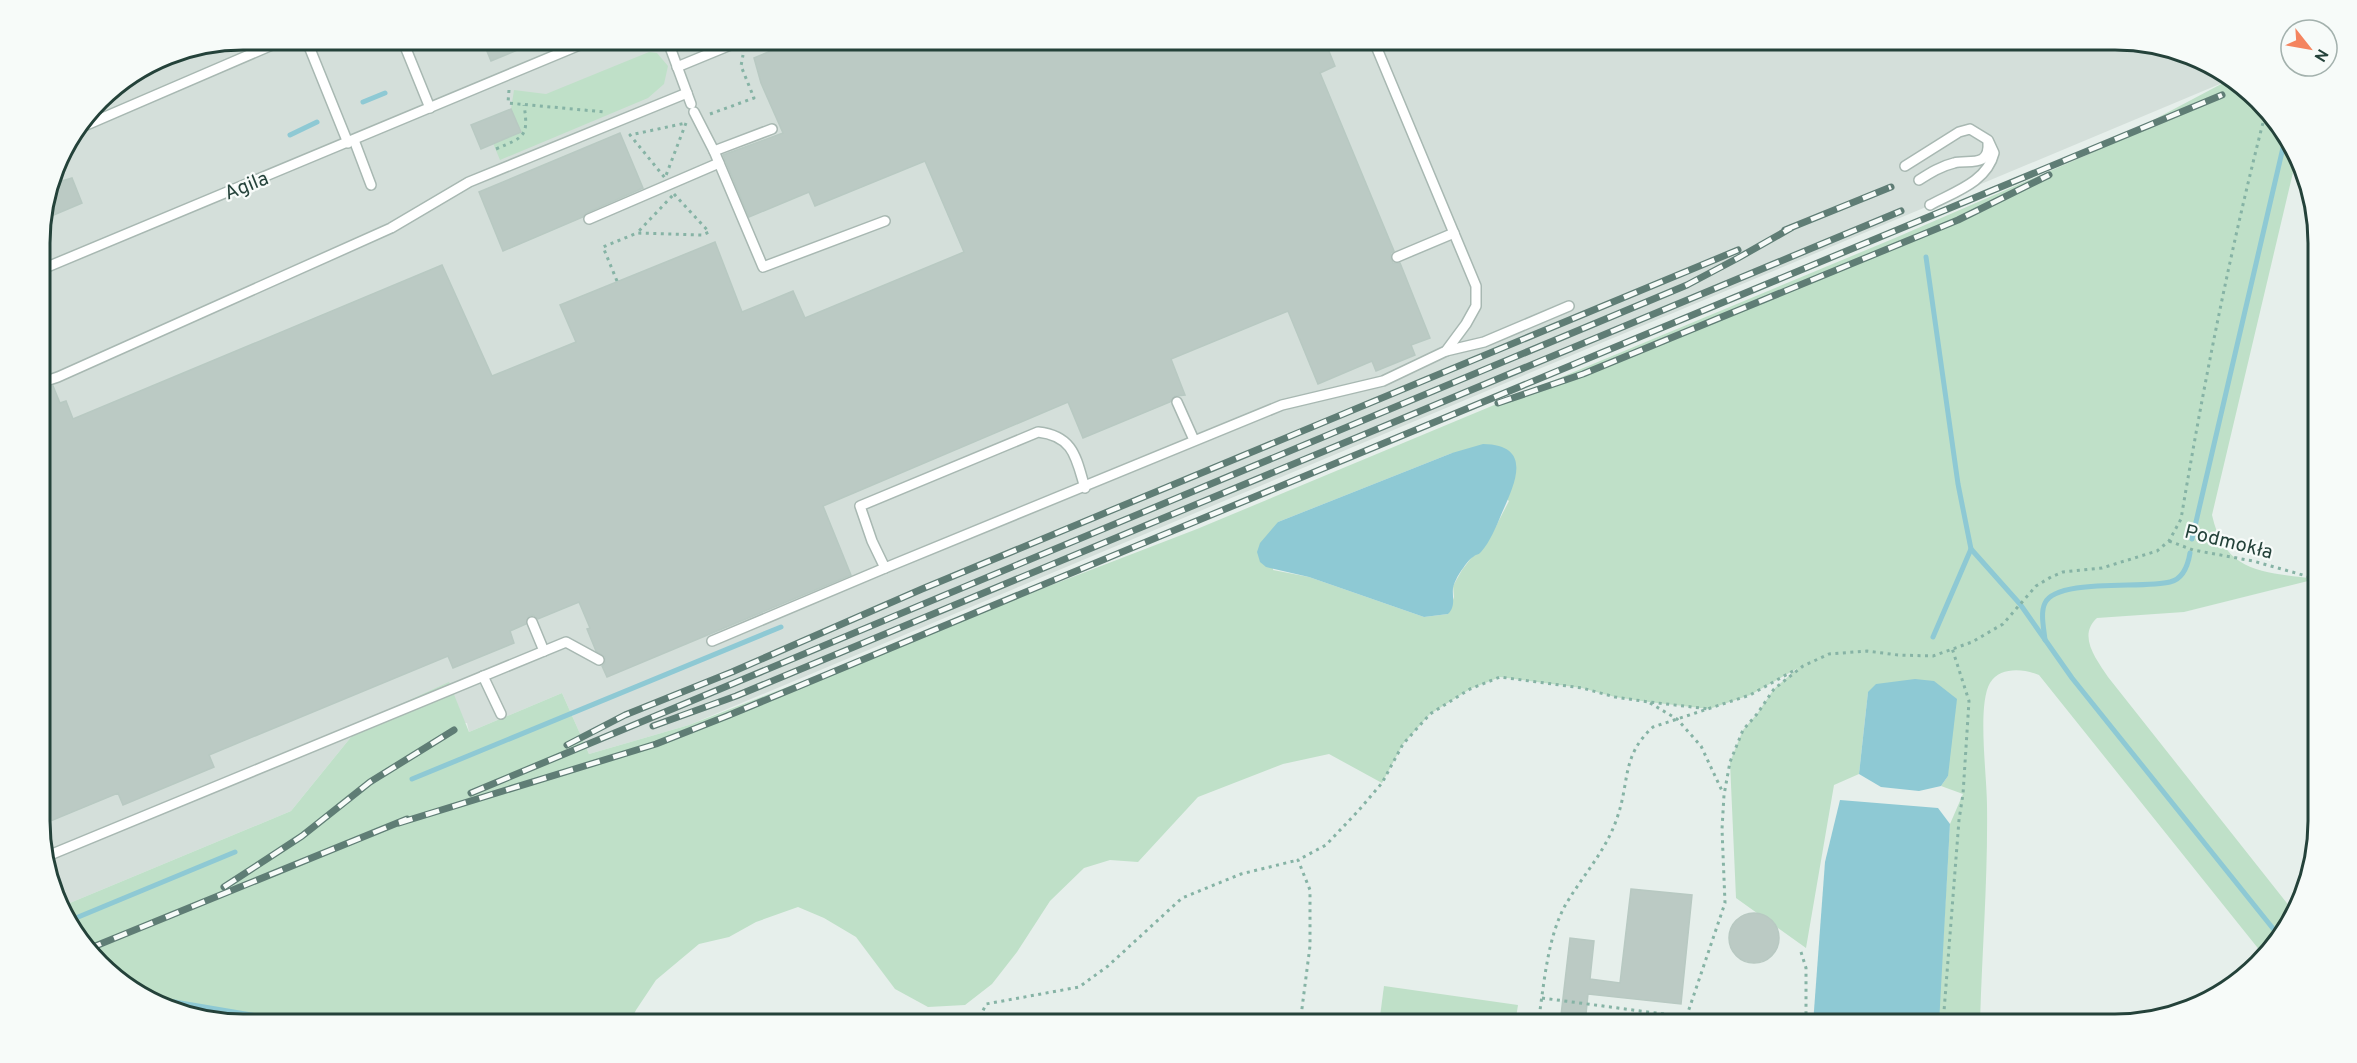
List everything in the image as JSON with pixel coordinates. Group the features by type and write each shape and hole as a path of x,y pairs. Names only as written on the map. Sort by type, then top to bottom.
{"lane":[{"path":"91,123 260,50"},
{"path":"311,50 371,185"},
{"path":"406,50 430,108"},
{"name":"Agila","path":"50,266 567,50"},
{"path":"671,50 693,108 719,162 763,267 885,221"},
{"path":"677,68 719,50"},
{"path":"1378,50 1476,286 1476,306 1446,351"},
{"path":"50,380 391,228 469,182 687,93"},
{"path":"714,151 772,129"},
{"path":"1905,165 1959,132 1970,129 1988,140 1994,153 1989,167 1970,184 1930,205"},
{"path":"1919,180 1951,164 1979,161 1986,154 1988,140"},
{"path":"589,219 719,162"},
{"path":"1397,257 1454,233"},
{"path":"712,641 1282,405 1383,381 1446,351 1484,342 1569,306"},
{"path":"1177,402 1194,440"},
{"path":"885,568 872,541 860,506 1038,432 1053,434 1073,450 1085,488"},
{"path":"532,622 544,651"},
{"path":"53,854 566,642 599,660"},
{"path":"483,676 501,714"}],"path":[{"path":"709,115 754,98 741,66 744,50"},
{"path":"509,90 508,104 610,113"},
{"path":"496,149 522,138 527,127 524,105"},
{"path":"1540,1013 1554,932 1565,905 1601,853 1618,817 1632,753 1641,738 1653,727 1750,695 1829,654 1867,651 1924,657 1972,642 2003,624 2036,586 2051,577 2063,572 2102,568 2144,556 2157,551 2169,541 2181,519 2206,373 2264,120"},
{"path":"686,123 673,156 665,178 630,135 686,123"},
{"path":"617,281 603,247 637,233 674,194 709,232 702,235 637,233"},
{"name":"Podmokła","path":"2169,541 2193,550 2253,561 2308,576"},
{"path":"1944,1013 1969,701 1952,648"},
{"path":"1687,1013 1725,903 1722,829 1724,795 1730,762 1743,730 1774,689 1803,666"},
{"path":"982,1014 986,1004 1079,987 1108,966 1182,898 1241,874 1298,860 1326,845 1382,783 1403,744 1430,714 1470,689 1500,677 1582,688 1616,697 1709,709"},
{"path":"1649,702 1677,719 1701,746 1724,795"},
{"path":"1298,860 1310,890 1310,946 1301,1013"},
{"path":"1801,952 1806,968 1806,1013"},
{"path":"1542,998 1658,1013"}],"shaded area":[{"path":"230,50 2127,50 2152,53 2177,60 2223,83 689,725 589,754 562,693 469,732 467,723 364,721 291,811 69,904 56,871 51,846 50,821 50,230 53,205 64,169 75,146 97,115 125,89 169,64 205,53"}],"green space":[{"path":"649,52 657,53 668,66 664,84 648,98 500,160 493,143 521,132 511,109 514,90 546,94"},
{"path":"2223,83 2251,106 2282,146 2293,170 2212,515 2218,535 2237,560 2250,567 2308,578 2308,581 2184,612 2097,618 2089,632 2091,648 2108,677 2288,904 2268,938 2258,949 2039,675 2020,670 2006,671 1994,678 1986,693 1984,707 1987,832 1980,1013 1939,1013 1950,824 1963,794 1941,786 1948,776 1868,692 1859,774 1834,785 1806,948 1736,898 1730,762 1743,730 1774,689 1798,668 1750,695 1709,709 1615,697 1582,688 1500,677 1470,689 1430,714 1403,744 1382,783 1329,754 1283,764 1198,797 1138,862 1110,860 1084,868 1050,901 1017,952 992,984 965,1005 928,1007 895,989 856,937 824,918 798,907 756,922 729,937 699,944 656,980 634,1014 230,1013 205,1010 169,999 125,974 89,938 69,904 291,811 364,721 449,682 469,732 562,693 589,754 689,725 1197,529 1895,238 2089,154","holes":["1452,453 1509,501 1496,526 1462,570 1453,586 1454,597 1448,614 1424,617 1309,577 1273,570 1278,522"]},
{"path":"1384,986 1518,1005 1517,1013 1380,1013"}],"water":[{"path":"1483,444 1499,446 1510,451 1515,459 1515,480 1490,539 1481,552 1468,561 1456,579 1453,588 1453,605 1448,614 1424,617 1309,577 1266,567 1260,562 1257,552 1260,543 1278,522 1452,453"},
{"path":"1915,679 1934,681 1957,699 1948,776 1941,786 1919,791 1881,787 1859,774 1868,692 1876,684"},
{"path":"1840,800 1938,808 1950,824 1940,1013 1814,1013 1825,862"}],"building":[{"path":"486,50 518,50 491,61"},
{"path":"773,50 1328,50 1335,66 1320,73 1394,251 1391,253 1391,259 1393,263 1400,263 1430,338 1411,345 1415,355 1376,371 1372,361 1318,384 1288,311 1171,359 1185,395 1175,396 1170,402 1083,438 1068,402 823,506 851,575 607,677 602,666 605,663 605,657 596,651 587,629 590,628 579,602 538,619 533,615 529,616 526,624 510,631 514,643 453,668 448,656 209,755 214,767 123,805 118,793 50,821 50,387 53,386 60,403 66,401 73,419 442,265 492,376 576,342 560,305 715,242 742,312 793,291 805,318 964,252 925,161 815,206 809,192 749,217 723,155 783,133 761,83 754,58"},
{"path":"511,109 521,132 481,149 471,125"},
{"path":"620,133 643,188 586,213 583,217 503,251 479,192"},
{"path":"61,178 62,181 72,178 82,203 52,216"},
{"path":"1631,889 1692,895 1681,1004 1588,994 1586,1013 1561,1013 1570,938 1594,941 1590,979 1620,983"},
{"path":"1749,913 1759,913 1772,920 1779,933 1779,943 1772,956 1759,963 1749,963 1740,959 1733,952 1729,943 1729,933 1733,924 1740,917"}],"waterway":[{"path":"363,102 385,93"},
{"path":"290,135 317,122"},
{"path":"2192,539 2283,148"},
{"path":"1926,257 1958,484 1971,549 2020,604 2072,678 2274,929"},
{"path":"1933,637 1971,549"},
{"path":"2045,640 2043,611 2045,603 2053,595 2083,587 2170,582 2182,575 2190,553"},
{"path":"412,779 781,627"},
{"path":"76,918 235,852"},
{"path":"180,1003 245,1014"}],"railway":[{"path":"399,823 656,744 727,716 2222,95"},
{"path":"1498,403 1583,374 1958,220 2049,175"},
{"path":"1785,230 1891,187"},
{"path":"653,726 736,696 1901,211"},
{"path":"471,793 1687,285 1791,228"},
{"path":"567,745 625,715 732,672 922,589 1738,250"},
{"path":"224,887 302,836 370,782 454,730"},
{"path":"96,946 407,819"}]}
